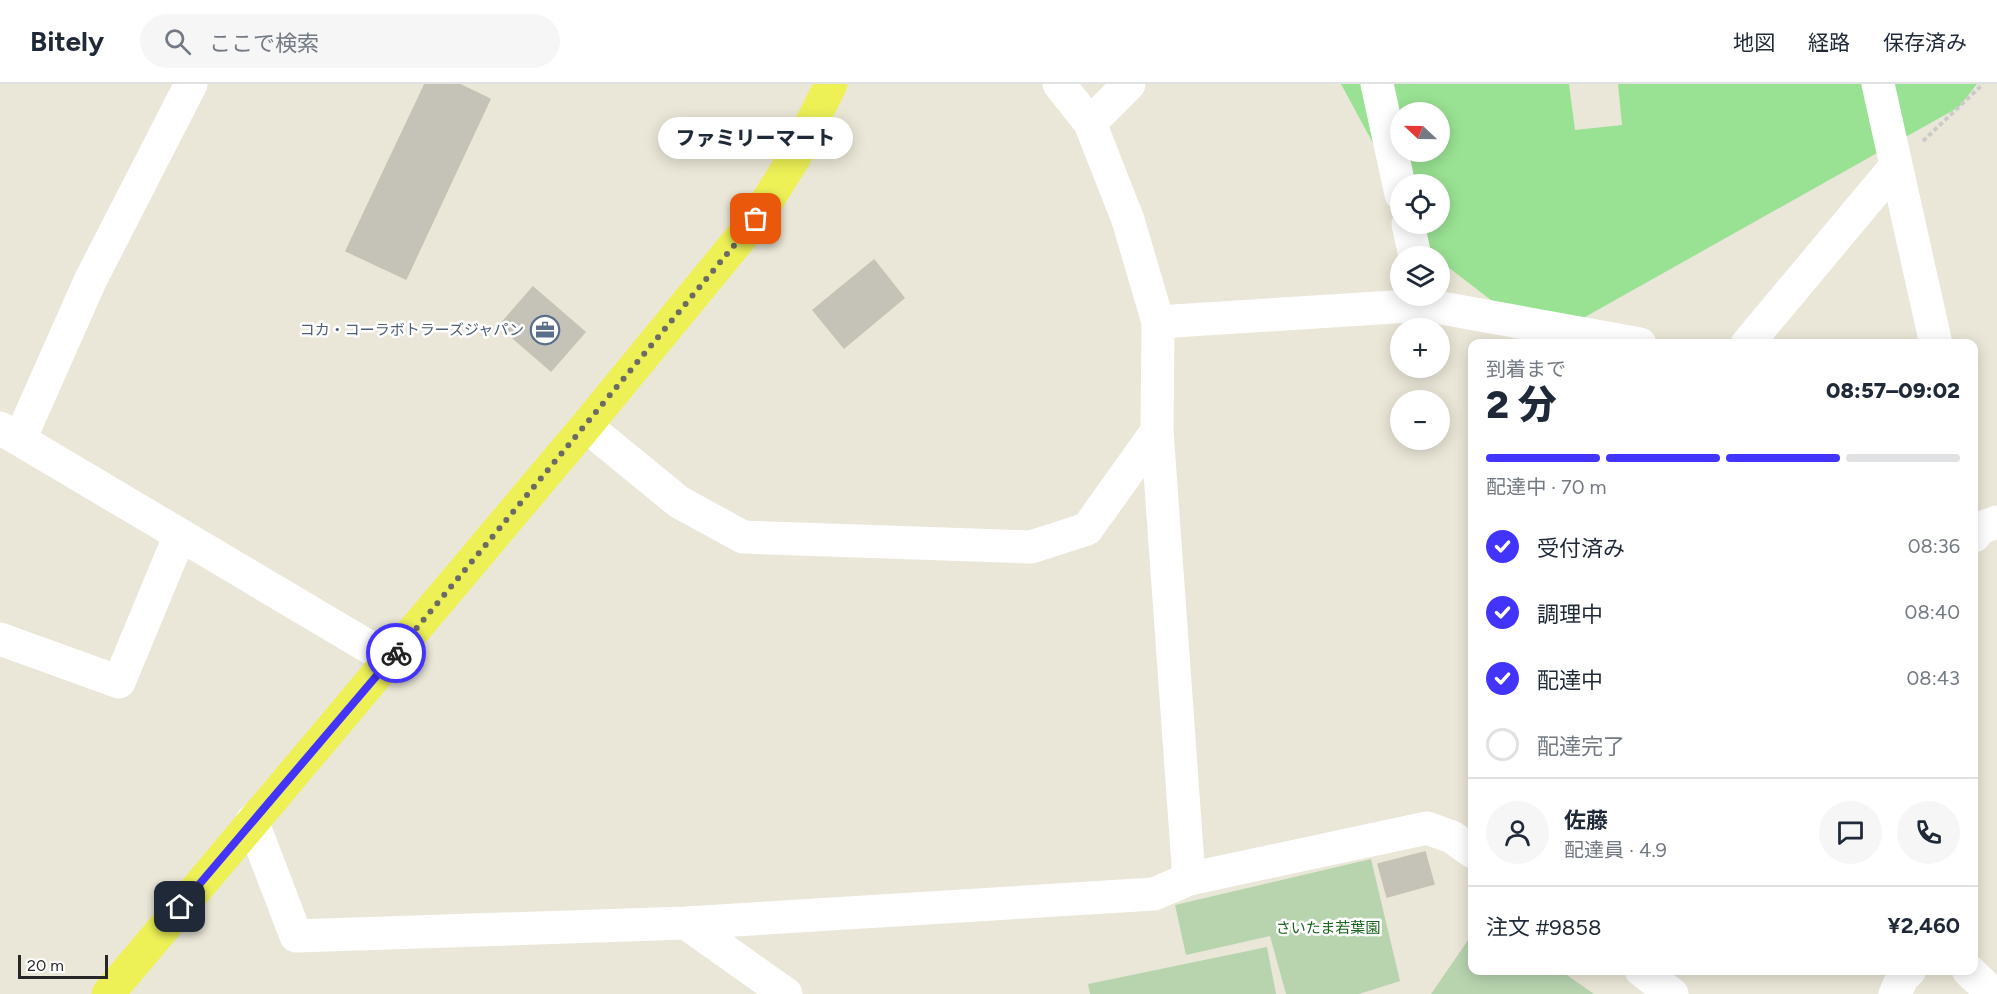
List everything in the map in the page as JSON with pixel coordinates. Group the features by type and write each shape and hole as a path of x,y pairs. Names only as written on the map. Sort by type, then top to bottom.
{"main road":[{"path":"108,994 252,821 391,660 756,219 794,158 831,84"}],"street":[{"path":"191,84 10,434 391,660"},
{"path":"1059,84 1089,123 1128,220 1158,322 1157,431 1189,879"},
{"path":"1089,123 1129,84"},
{"path":"1377,84 1397,174"},
{"path":"1878,84 1935,339"},
{"path":"1751,339 1895,167"},
{"path":"1158,322 1390,303"},
{"path":"1450,305 1615,339"},
{"path":"586,426 680,502 742,537 1031,547 1087,529 1157,431"},
{"path":"0,639 119,682 180,535"},
{"path":"252,821 296,936 686,923 1154,894 1189,879 1427,828 1452,837 1468,848"},
{"path":"686,923 786,994"},
{"path":"1895,994 1905,975"},
{"path":"1973,975 1993,994"}],"path":[{"path":"1895,167 1983,84"}],"green space":[{"path":"1341,84 1569,84 1575,130 1622,125 1618,84 1977,84 1959,107 1553,335 1500,307 1450,269 1450,246 1428,246 1422,234 1450,234 1450,174 1390,175"},
{"name":"さいたま若葉園","path":"1371,859 1400,981 1359,994 1286,994 1270,936 1186,955 1175,905"},
{"path":"1468,940 1468,975 1567,975 1594,994 1431,994"},
{"path":"1267,947 1276,994 1090,994 1088,984"}],"building":[{"path":"425,84 459,84 490,99 406,279 346,251"},
{"path":"874,260 904,298 844,348 813,310"},
{"path":"533,287 585,332 551,371 499,326"},
{"path":"1425,852 1434,884 1387,897 1378,864"}],"way so far":[{"path":"396,653 756,219"}],"place":[{"name":"ファミリーマート","path":"756,219"},
{"name":"コカ・コーラボトラーズジャパン","path":"545,330"}],"route":[{"path":"180,907 396,653"}]}
